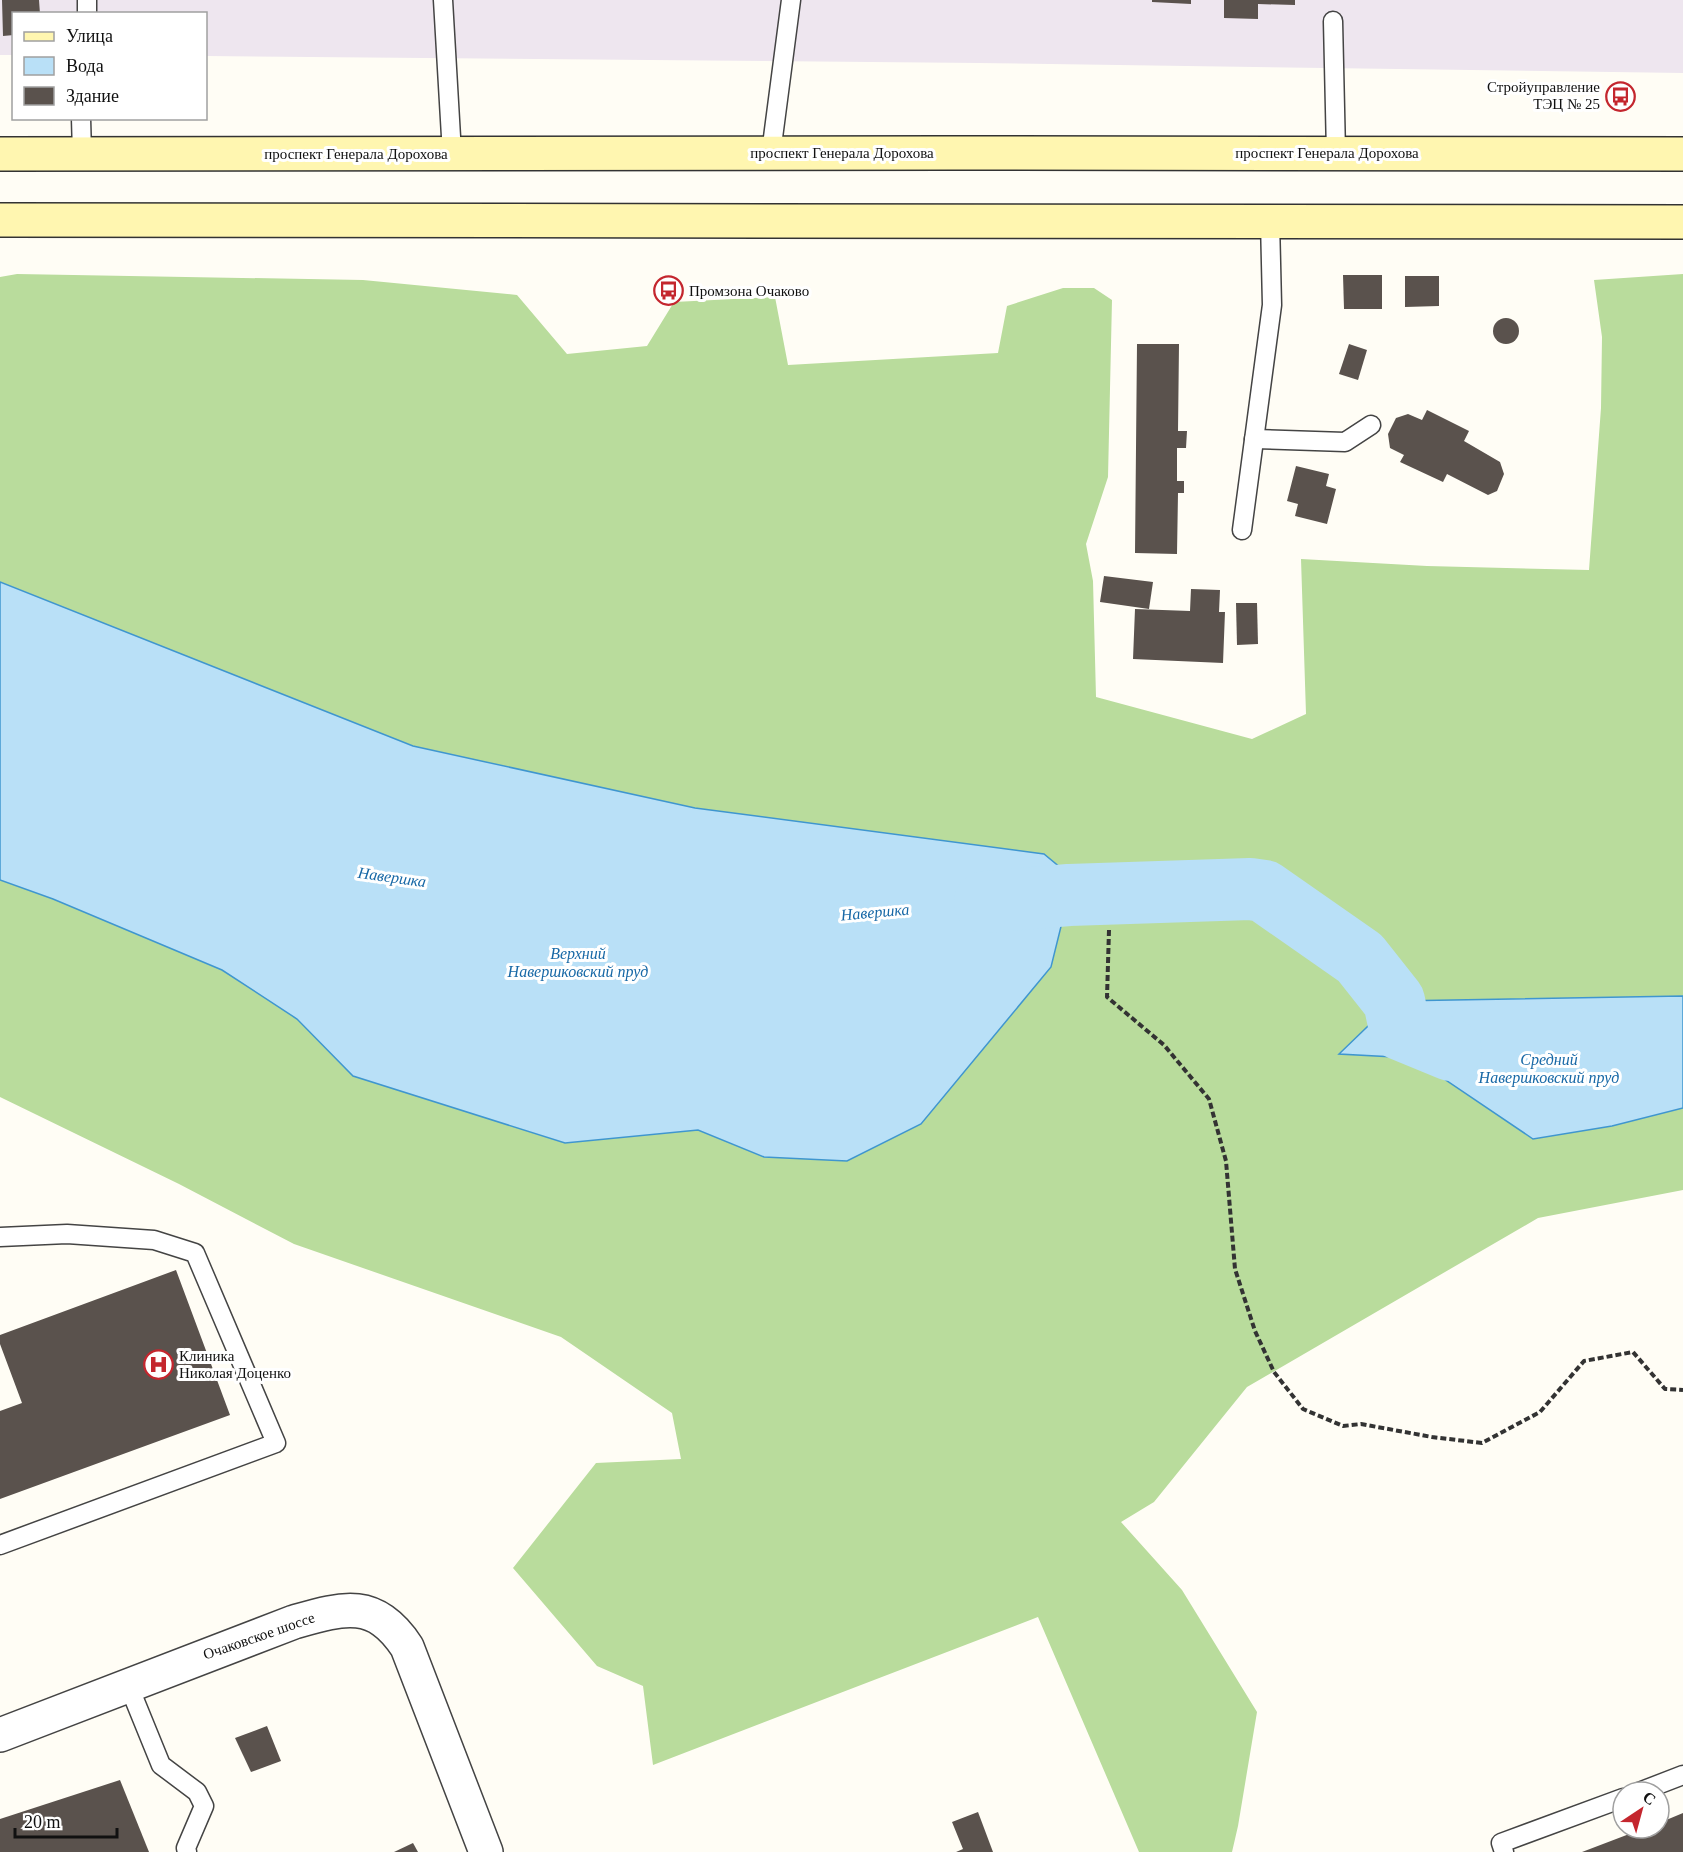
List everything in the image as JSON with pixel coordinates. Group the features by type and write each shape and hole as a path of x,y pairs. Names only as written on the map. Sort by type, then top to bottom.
{"main road":[{"name":"проспект Генерала Дорохова","path":"0,154 1683,154"},
{"path":"0,220 1683,222"}],"street":[{"name":"Очаковское шоссе","path":"0,1735 294,1622 333,1611 351,1609 375,1616 391,1626 407,1647 486,1852"}],"lane":[{"path":"443,0 452,154"},
{"path":"771,153 791,0"},
{"path":"1333,21 1336,153"},
{"path":"81,120 82,154"},
{"path":"1242,530 1272,305 1269,221"},
{"path":"1254,439 1345,442 1371,425"},
{"path":"0,1237 67,1234 154,1240 195,1253 276,1443 0,1545"},
{"path":"128,1684 161,1765 197,1792 204,1806 186,1848 187,1852"},
{"path":"1504,1852 1501,1843 1611,1802"}],"path":[{"path":"1109,930 1107,997 1164,1045 1209,1100 1226,1161 1235,1269 1255,1331 1274,1372 1303,1409 1343,1426 1361,1424 1432,1437 1482,1443 1540,1412 1584,1361 1633,1352 1665,1389 1683,1390"}],"shaded area":[{"path":"0,0 1683,0 1683,73 979,63 207,56 207,12 12,12 12,55 0,55"}],"green space":[{"path":"17,274 363,280 517,295 567,354 647,346 674,302 775,297 788,365 998,353 1007,306 1063,288 1094,288 1112,300 1108,477 1086,544 1093,581 1096,697 1252,739 1306,714 1301,559 1427,566 1589,570 1601,408 1602,337 1594,280 1683,274 1683,996 1622,998 1340,1054 1413,1058 1533,1139 1612,1126 1683,1108 1683,1190 1538,1218 1247,1387 1154,1502 1121,1522 1182,1590 1257,1712 1232,1852 1139,1852 1038,1617 653,1765 643,1686 597,1666 513,1568 596,1463 681,1459 672,1413 561,1337 294,1244 179,1184 0,1097 0,880 53,899 222,970 297,1019 354,1076 565,1143 698,1130 764,1157 921,1124 1051,967 1073,878 695,808 413,746 0,582 0,277"}],"water":[{"name":"Верхний Навершковский пруд","path":"0,582 413,746 695,808 1044,854 1073,878 1051,967 921,1124 847,1161 764,1157 698,1130 565,1143 353,1076 297,1019 222,970 53,899 0,880"},
{"name":"Средний Навершковский пруд","path":"1683,996 1683,1108 1612,1126 1533,1139 1413,1058 1339,1054 1394,1001"}],"building":[{"path":"2,0 39,0 40,12 12,12 12,35 3,36"},
{"path":"1152,0 1191,0 1191,4 1152,2"},
{"path":"1224,0 1295,0 1295,5 1258,4 1258,19 1224,18"},
{"path":"1343,275 1382,275 1382,309 1344,309"},
{"path":"1405,276 1439,276 1439,306 1405,307"},
{"path":"1506,318 1515,322 1519,331 1515,340 1506,344 1497,340 1493,331 1497,322"},
{"path":"1137,344 1179,344 1178,431 1187,431 1186,448 1177,448 1177,481 1184,481 1184,493 1178,493 1177,554 1135,553"},
{"path":"1349,344 1367,350 1358,380 1339,374"},
{"path":"1427,410 1469,431 1464,441 1500,462 1504,474 1497,491 1488,495 1447,474 1443,482 1400,462 1404,455 1390,448 1388,434 1396,418 1408,414 1422,420"},
{"path":"1296,466 1329,474 1326,486 1336,489 1327,524 1295,516 1298,504 1287,501"},
{"path":"1104,576 1153,582 1149,609 1100,602"},
{"path":"1191,589 1220,590 1219,612 1225,612 1223,663 1133,659 1135,609 1190,611"},
{"path":"1236,603 1257,603 1258,644 1237,645"},
{"path":"176,1270 230,1415 0,1499 0,1411 22,1403 0,1344 0,1335"},
{"path":"267,1726 281,1761 251,1772 235,1738"},
{"path":"120,1780 149,1852 0,1852 0,1819"},
{"path":"978,1812 993,1852 956,1852 963,1849 952,1822"},
{"path":"1683,1813 1683,1852 1582,1852 1614,1840 1671,1840 1671,1818"},
{"path":"413,1843 418,1852 394,1852"}],"waterway":[{"name":"Навершка","path":"985,902 1069,895 1250,889 1264,891 1360,958 1394,1001 1400,1029 1451,1050"}],"place":[{"name":"Стройуправление ТЭЦ № 25","path":"1621,96"},
{"name":"Промзона Очаково","path":"668,291"},
{"name":"Клиника Николая Доценко","path":"158,1365"}]}
